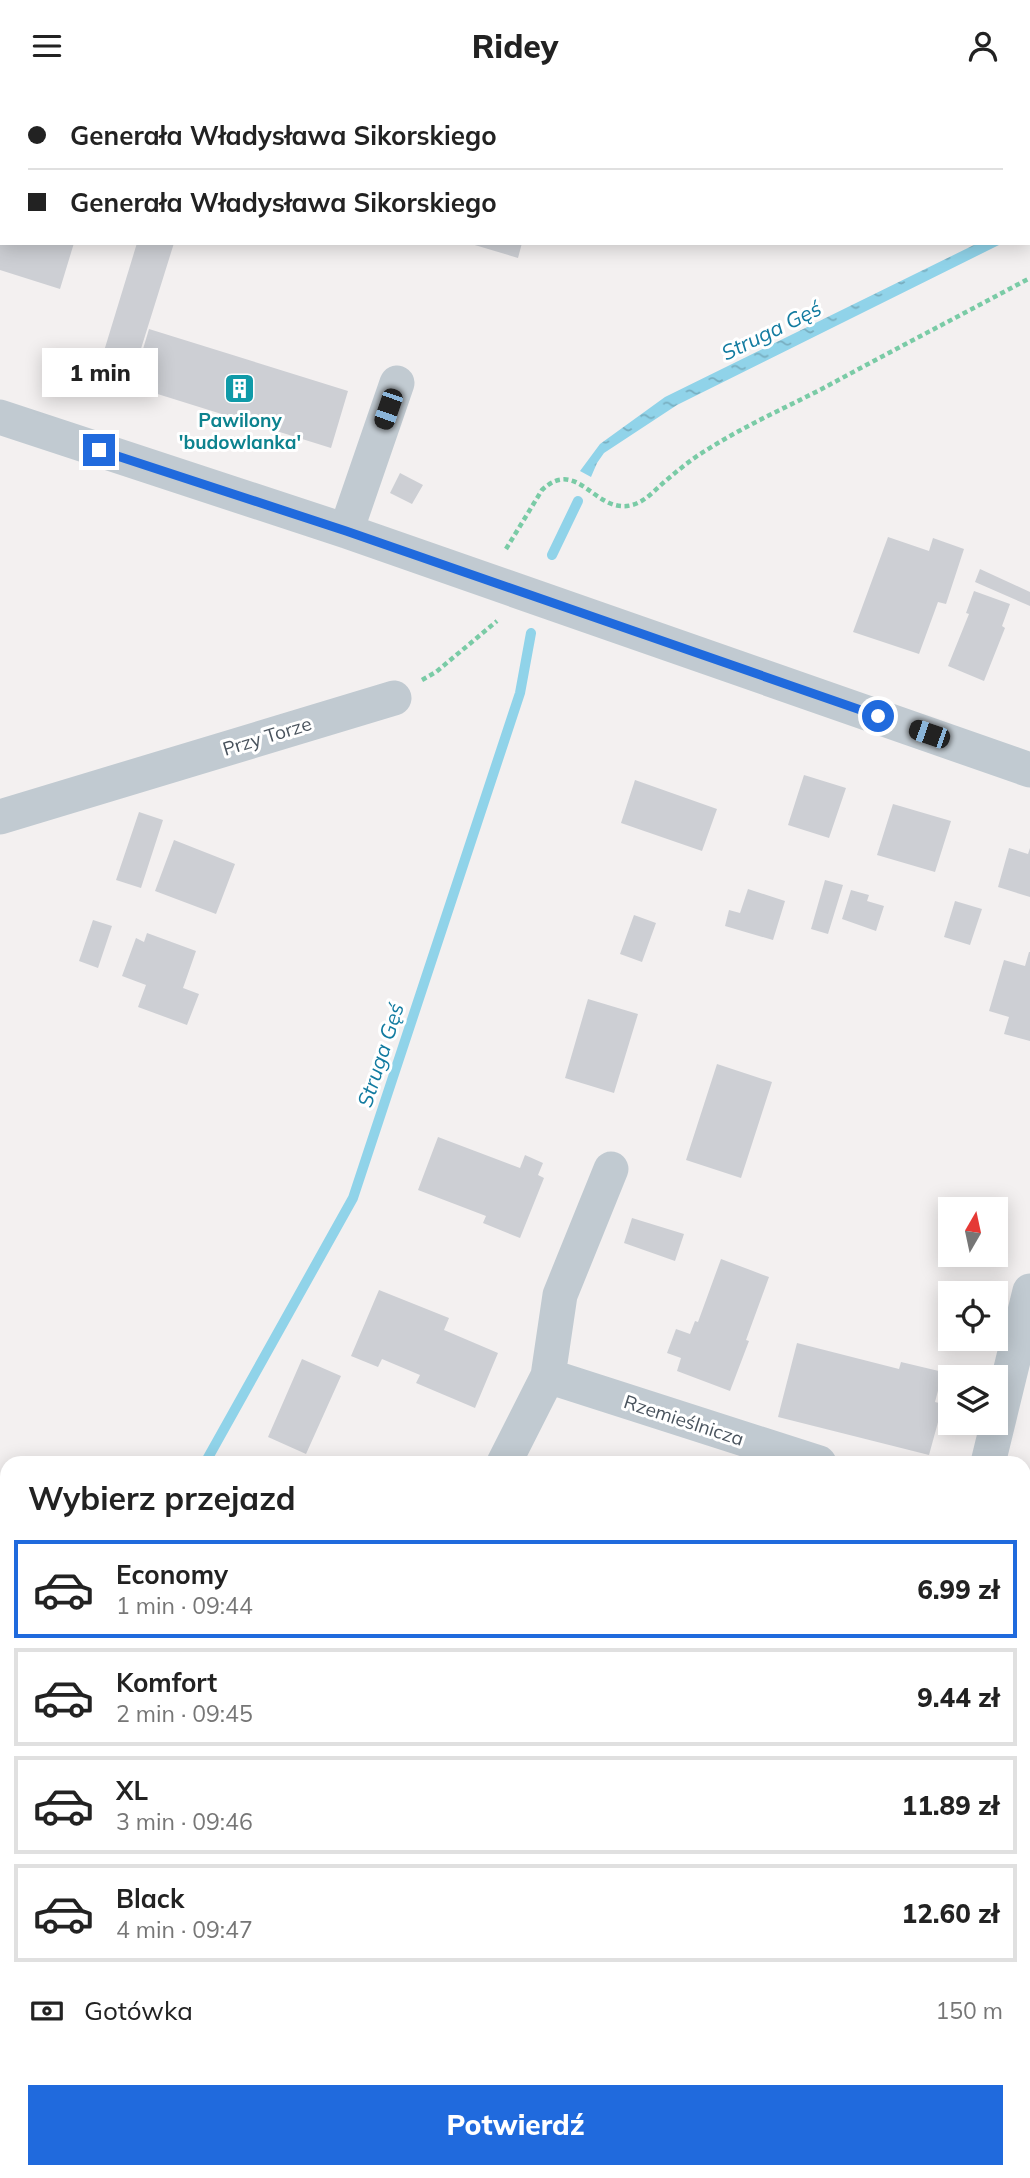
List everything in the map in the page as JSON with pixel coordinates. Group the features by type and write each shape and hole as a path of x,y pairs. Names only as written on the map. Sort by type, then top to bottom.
{"street":[{"path":"346,531 397,383"},
{"path":"0,417 346,531 1030,769"},
{"name":"Przy Torze","path":"0,817 394,698"},
{"path":"508,1456 548,1377 559,1295 611,1169"},
{"path":"990,1456 1030,1291"},
{"name":"Rzemieślnicza","path":"548,1377 797,1456"}],"path":[{"path":"499,561 542,490 557,479 577,481 606,501 617,505 631,505 647,498 703,452 1030,278"},
{"path":"394,698 436,672 502,617"}],"water":[{"path":"974,245 999,245 677,405 604,453 591,477 580,471 600,444 665,397"}],"building":[{"path":"0,245 73,245 60,289 0,270"},
{"path":"136,245 173,245 130,384 97,374"},
{"path":"475,245 521,245 518,258"},
{"name":"Pawilony 'budowlanka'","path":"149,329 348,391 331,448 132,386"},
{"path":"400,473 423,485 412,504 390,493"},
{"path":"888,537 929,551 933,538 964,549 946,604 938,602 919,654 853,632"},
{"path":"980,569 1030,592 1030,606 975,582"},
{"path":"974,591 1010,604 1002,626 1005,628 984,681 948,666 969,614 966,613"},
{"path":"804,775 846,788 829,838 788,825"},
{"path":"635,780 717,809 702,851 621,823"},
{"path":"893,804 951,821 935,872 877,855"},
{"path":"139,812 163,820 141,888 116,880"},
{"path":"174,840 235,864 216,914 155,891"},
{"path":"1009,848 1028,854 1030,848 1030,897 998,887"},
{"path":"825,880 843,885 828,934 811,929"},
{"path":"748,889 785,901 773,940 725,926 729,910 740,913"},
{"path":"851,890 869,895 867,901 884,906 876,931 842,919"},
{"path":"955,901 982,909 970,945 944,937"},
{"path":"634,915 656,923 642,962 620,954"},
{"path":"93,920 112,926 98,968 79,961"},
{"path":"147,933 196,951 183,988 199,994 187,1025 138,1007 146,985 122,976 136,938 144,942"},
{"path":"1029,952 1030,1041 1004,1034 1009,1017 989,1011 1004,960 1025,966"},
{"path":"588,999 638,1014 614,1093 565,1078"},
{"path":"717,1064 772,1082 741,1178 686,1160"},
{"path":"438,1137 520,1168 525,1155 543,1163 538,1175 544,1178 520,1238 483,1223 486,1216 418,1190"},
{"path":"632,1218 684,1234 675,1261 624,1243"},
{"path":"721,1259 769,1277 730,1391 677,1371 681,1358 667,1353 676,1329 690,1334 695,1321 698,1322"},
{"path":"379,1290 449,1318 444,1330 498,1353 475,1408 416,1383 420,1375 382,1359 378,1367 351,1356"},
{"path":"797,1343 899,1369 901,1362 938,1371 935,1402 938,1403 938,1422 929,1455 778,1417"},
{"path":"302,1359 341,1376 306,1454 268,1437"}],"waterway":[{"name":"Struga Gęś","path":"552,555 578,501"},
{"name":"Struga Gęś","path":"209,1456 353,1198 520,693 531,633"}],"place":[{"name":"Pawilony 'budowlanka'","path":"240,389"}],"route":[{"path":"99,450 346,531 878,716"}]}
